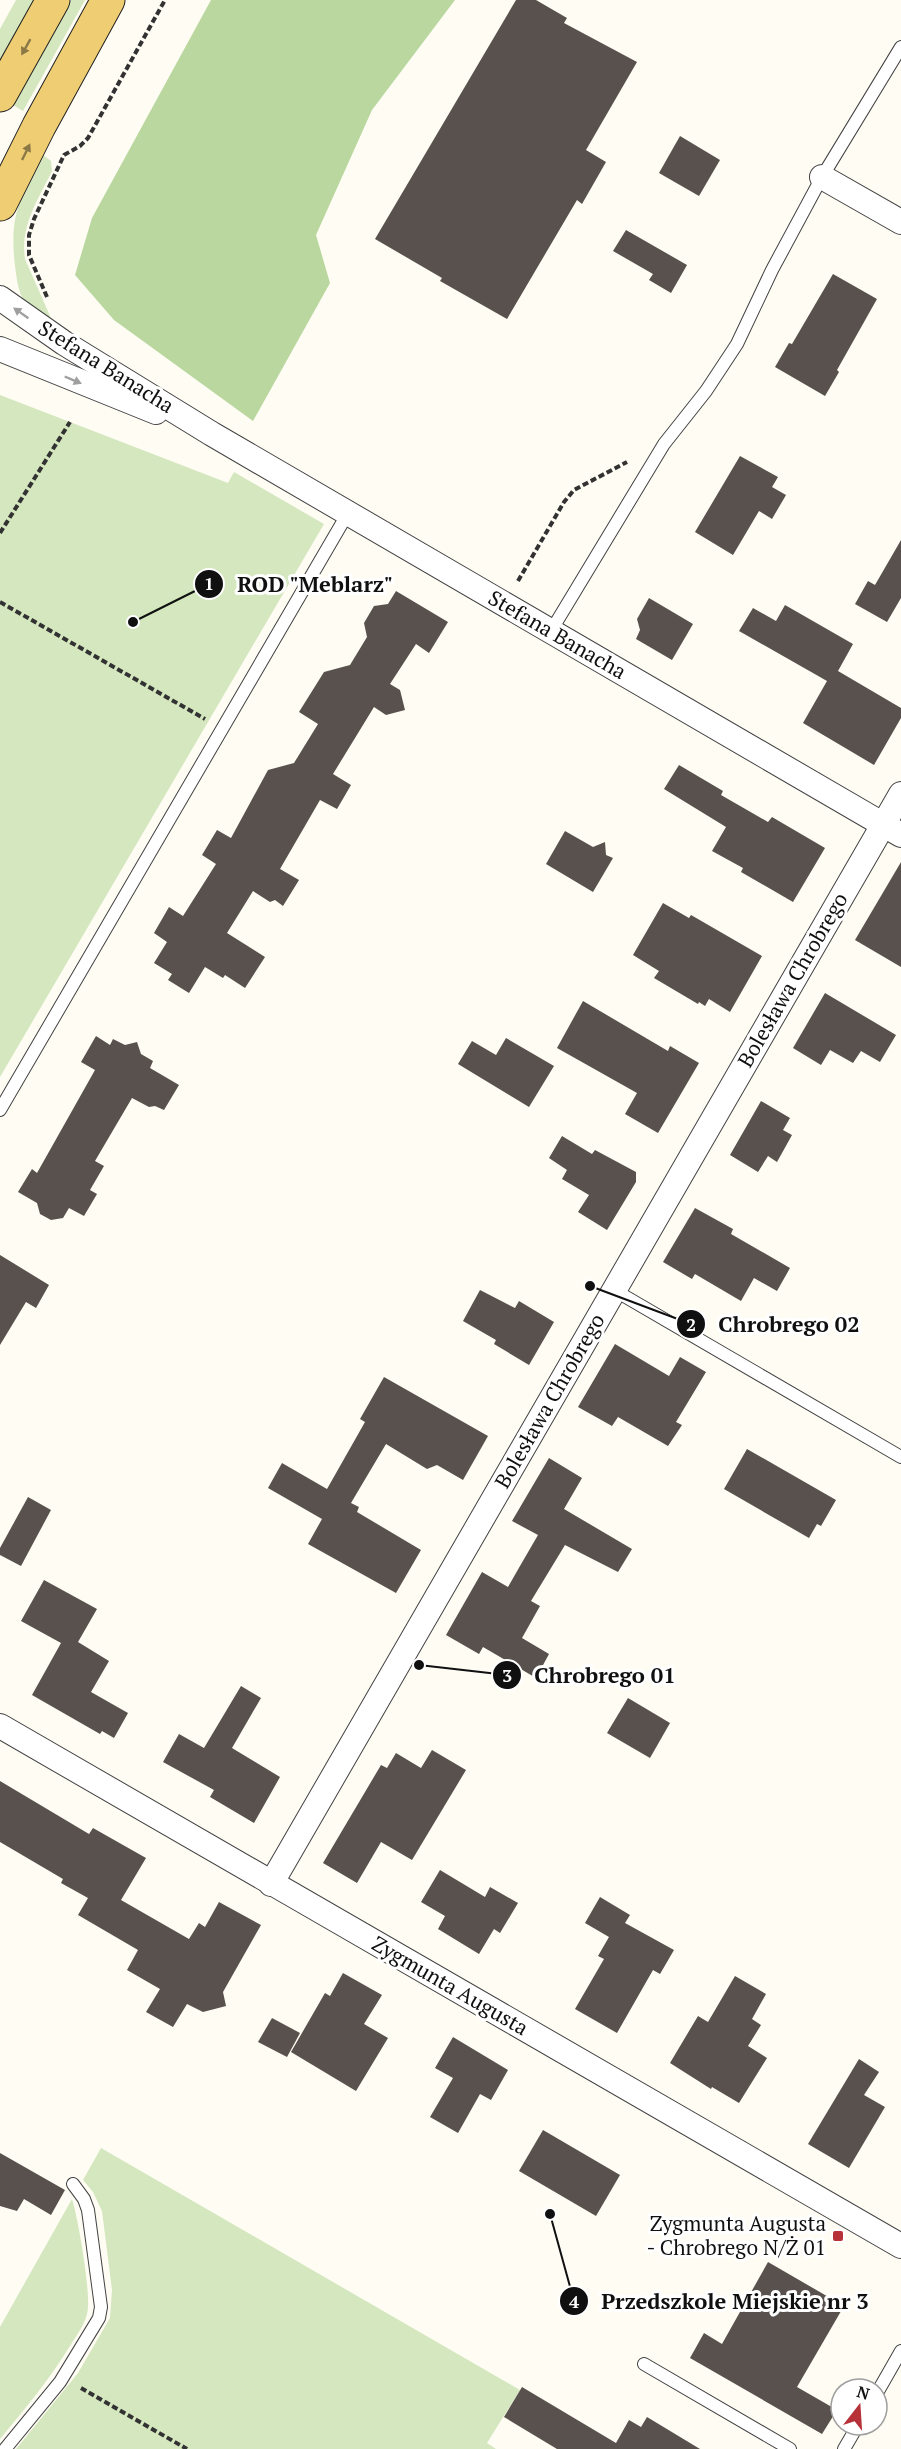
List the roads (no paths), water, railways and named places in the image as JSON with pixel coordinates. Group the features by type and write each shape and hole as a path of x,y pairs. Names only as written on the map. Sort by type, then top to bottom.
{"main road":[{"path":"0,95 53,0"},
{"path":"0,204 39,126 108,0"}],"street":[{"path":"822,177 901,222"},
{"name":"Stefana Banacha","path":"0,298 64,343 212,434 892,830"},
{"name":"Stefana Banacha","path":"0,349 212,434"},
{"name":"Bolesława Chrobrego","path":"271,1884 614,1290 892,830 901,794"},
{"name":"Zygmunta Augusta","path":"0,1726 901,2246"}],"lane":[{"path":"551,631 664,444 706,391 737,344 772,270 822,177 901,47"},
{"path":"0,1110 348,513"},
{"path":"614,1290 901,1457"},
{"path":"5,2449 60,2382 99,2318 101,2307 88,2210 84,2199 73,2184"},
{"path":"886,2377 901,2351"},
{"path":"644,2364 790,2449"}],"place":[{"name":"ROD \"Meblarz\"","path":"133,622"},
{"name":"Chrobrego 02","path":"590,1286"},
{"name":"Chrobrego 01","path":"419,1665"},
{"name":"Przedszkole Miejskie nr 3","path":"550,2214"},
{"name":"Zygmunta Augusta - Chrobrego N/Ż 01","path":"838,2236"}]}
